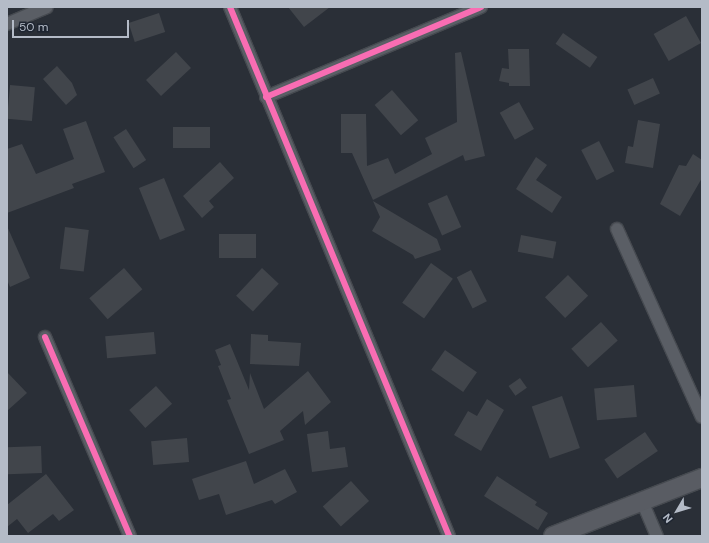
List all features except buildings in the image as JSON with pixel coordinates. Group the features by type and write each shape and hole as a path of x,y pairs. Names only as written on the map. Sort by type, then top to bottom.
{"main road":[{"path":"553,536 702,478"}],"street":[{"path":"7,24 48,7"},
{"path":"230,7 449,536"},
{"path":"266,97 481,7"},
{"path":"617,229 702,417"},
{"path":"45,337 130,536"},
{"path":"642,501 657,536"}],"cycle path":[{"path":"230,7 449,536"},
{"path":"266,97 481,7"},
{"path":"45,337 130,536"}]}
